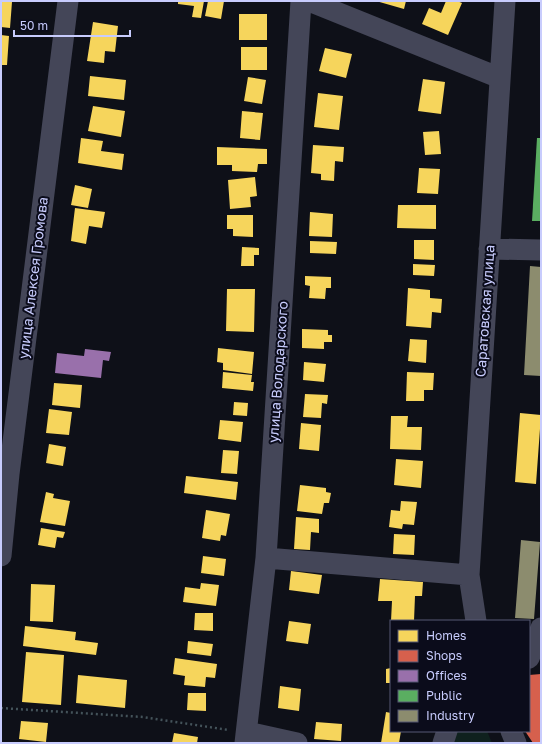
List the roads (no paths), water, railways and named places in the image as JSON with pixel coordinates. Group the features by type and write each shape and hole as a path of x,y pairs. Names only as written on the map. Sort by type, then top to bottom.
{"street":[{"name":"улица Алексея Громова","path":"1,556 5,474 68,1"},
{"name":"улица Володарского","path":"246,738 266,558 301,1"},
{"path":"309,1 500,78"},
{"name":"Саратовская улица","path":"476,620 469,575 506,1"},
{"path":"489,249 541,250"},
{"path":"266,558 469,575"},
{"path":"530,656 541,628"},
{"path":"530,659 541,658"},
{"path":"443,743 447,732"},
{"path":"511,732 516,743"},
{"path":"246,738 297,743"}]}
